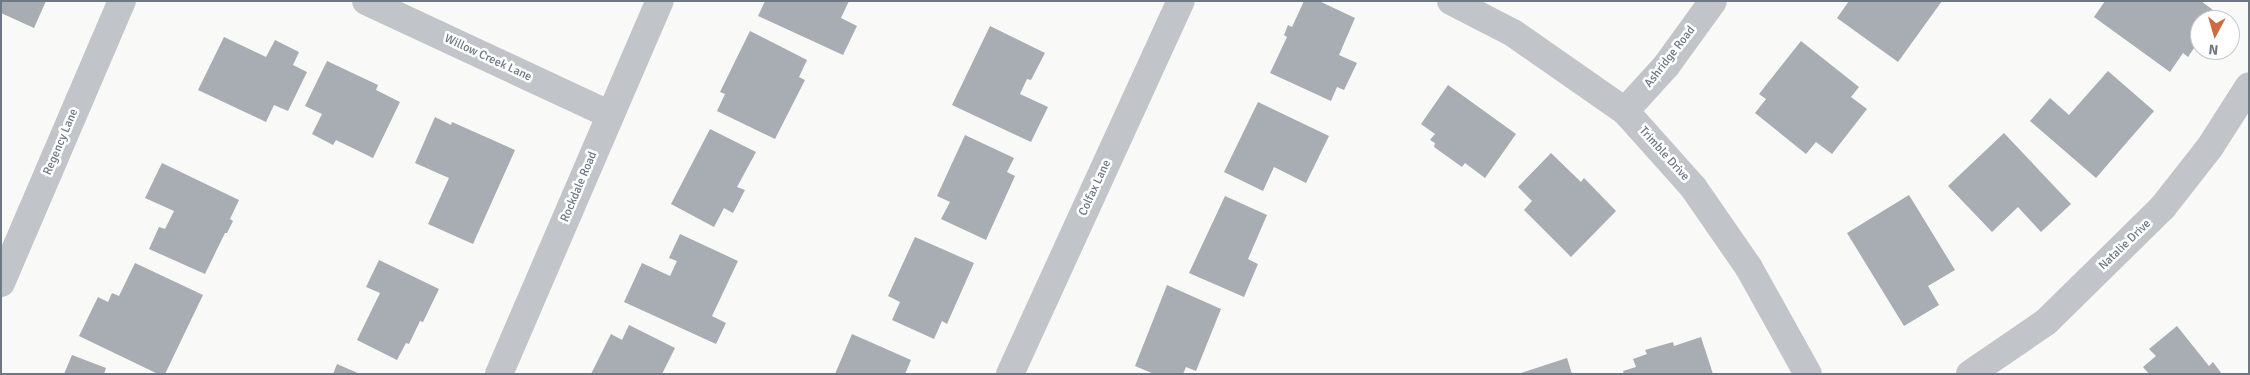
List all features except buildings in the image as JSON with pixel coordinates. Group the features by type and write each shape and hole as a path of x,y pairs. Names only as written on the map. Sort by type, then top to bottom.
{"street":[{"name":"Regency Lane","path":"1,283 122,1"},
{"name":"Willow Creek Lane","path":"366,1 610,116"},
{"name":"Rockdale Road","path":"499,374 660,1"},
{"name":"Colfax Lane","path":"1010,374 1181,1"},
{"name":"Trimble Drive","path":"1451,1 1513,34 1625,111 1693,187 1744,259 1808,374"},
{"name":"Ashridge Road","path":"1625,111 1666,66 1713,1"},
{"name":"Natalie Drive","path":"1970,374 2046,322 2163,207 2210,147 2249,86"}]}
